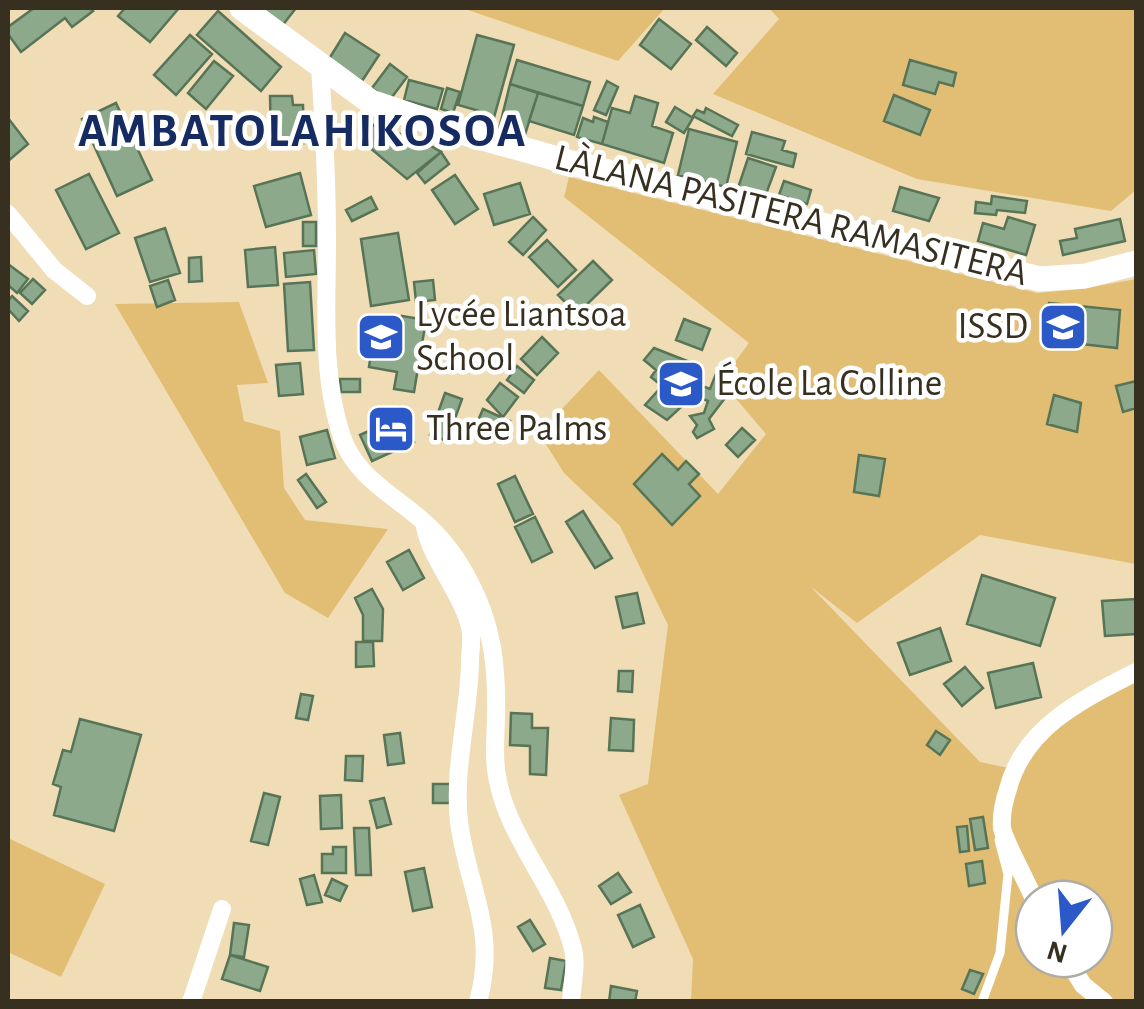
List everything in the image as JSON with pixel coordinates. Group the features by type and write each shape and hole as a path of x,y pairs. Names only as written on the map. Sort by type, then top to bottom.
{"street":[{"name":"LÀLANA PASITERA RAMASITERA","path":"242,8 371,102 454,130 1004,272 1040,279 1085,276 1136,263"},
{"path":"320,67 327,183 327,348 334,407 350,452 382,491 444,542 469,581 496,652 497,777 504,801 556,905 574,952 571,1002"},
{"path":"8,214 54,270 87,296"},
{"path":"424,522 429,542 471,631 470,697 460,758 459,822 486,930 486,973 478,1002"},
{"path":"1024,879 1002,830 1013,769 1034,738 1076,702 1136,672"},
{"path":"191,1002 222,909"},
{"path":"1080,979 1104,1002"}],"lane":[{"path":"982,1002 1000,953 1008,874 998,841 1002,830"}],"shaded area":[{"path":"462,8 665,8 618,61"},
{"path":"769,8 1136,8 1136,190 1111,211 917,179 713,94 779,19"},
{"path":"569,177 1037,293 1136,279 1136,564 980,535 857,623 810,586 980,762 1013,769 1034,738 1136,672 1136,1001 691,1001 693,959 619,795 648,784 668,625 620,526 564,473 539,433 599,370 718,494 766,434 721,381 749,343 564,197"},
{"path":"239,302 268,383 237,385 244,421 280,431 284,488 305,520 388,529 328,618 285,593 115,304"},
{"path":"8,838 105,884 61,977 8,952"}],"building":[{"path":"34,8 93,11 72,27 65,18 21,52 8,34 8,27"},
{"path":"125,8 179,8 150,42 118,16"},
{"path":"260,8 296,8 282,26"},
{"path":"218,11 281,67 261,91 197,35"},
{"path":"659,19 691,44 671,69 640,45"},
{"path":"707,27 737,53 726,66 696,40"},
{"path":"345,33 379,55 362,81 329,59"},
{"path":"190,35 212,54 176,95 154,75"},
{"path":"477,35 514,45 490,132 478,129 483,112 458,105"},
{"path":"517,60 590,82 583,106 510,84"},
{"path":"910,60 956,73 953,86 939,82 935,94 903,85"},
{"path":"214,61 233,76 206,109 188,93"},
{"path":"390,64 407,77 389,101 372,88"},
{"path":"409,80 443,89 437,109 404,100"},
{"path":"607,81 618,87 606,115 594,110"},
{"path":"510,84 538,93 523,141 498,133"},
{"path":"447,88 460,92 453,113 441,109"},
{"path":"538,93 583,106 574,135 529,121"},
{"path":"894,95 930,110 920,135 884,121"},
{"path":"270,96 292,96 293,105 303,105 304,143 271,143"},
{"path":"635,96 658,103 652,126 673,133 664,163 602,144 612,108 630,113"},
{"path":"116,103 152,180 117,196 82,119"},
{"path":"675,107 693,118 684,133 666,122"},
{"path":"706,108 738,125 732,136 693,116 697,110 704,113"},
{"path":"594,117 608,122 602,144 577,137 583,118 593,122"},
{"path":"8,118 28,144 8,161"},
{"path":"373,125 424,142 441,152 407,179 363,142"},
{"path":"689,129 737,142 726,187 678,175"},
{"path":"752,132 785,141 782,150 796,154 793,167 746,154"},
{"path":"441,152 449,164 425,183 417,173"},
{"path":"748,158 776,167 765,197 738,188"},
{"path":"300,173 311,215 266,227 254,186"},
{"path":"89,174 119,233 86,249 56,190"},
{"path":"455,175 478,209 455,224 432,190"},
{"path":"784,181 811,190 807,204 779,195"},
{"path":"520,183 530,214 494,225 484,194"},
{"path":"900,187 939,198 929,221 893,211"},
{"path":"992,196 1027,201 1025,213 975,213 976,202 991,204"},
{"path":"371,197 377,209 352,221 346,210"},
{"path":"533,217 546,230 523,255 509,242"},
{"path":"1008,217 1035,225 1026,255 978,241 983,223 1004,229"},
{"path":"1120,219 1125,241 1063,255 1060,241 1077,238 1075,229"},
{"path":"303,222 316,222 316,246 303,246"},
{"path":"165,228 180,273 150,282 135,238"},
{"path":"398,233 409,300 371,306 361,239"},
{"path":"547,240 576,270 558,287 529,257"},
{"path":"275,247 278,285 248,287 245,250"},
{"path":"314,250 316,274 286,277 284,253"},
{"path":"201,257 202,281 189,282 189,258"},
{"path":"593,261 612,280 577,314 558,295"},
{"path":"8,264 28,279 17,293 8,285"},
{"path":"33,279 45,290 32,304 20,293"},
{"path":"168,280 175,300 157,307 150,286"},
{"path":"433,280 435,300 416,302 414,282"},
{"path":"310,282 314,350 288,351 284,284"},
{"path":"12,296 28,311 19,321 8,309"},
{"path":"1049,303 1120,310 1117,348 1045,340"},
{"path":"402,316 426,320 414,392 394,389 397,372 369,367 375,325 400,329"},
{"path":"684,319 710,329 702,350 676,340"},
{"path":"542,337 558,353 537,375 521,359"},
{"path":"654,348 700,366 694,383 710,389 716,374 727,373 728,394 709,419 714,429 697,438 693,432 697,425 690,416 704,413 708,401 694,395 667,420 645,405 662,386 651,377 656,370 644,360"},
{"path":"300,363 303,394 279,396 276,365"},
{"path":"517,366 534,380 524,393 507,380"},
{"path":"340,379 360,379 360,392 341,392"},
{"path":"1136,381 1136,408 1123,412 1116,386"},
{"path":"500,383 518,397 503,417 487,400"},
{"path":"445,393 462,399 447,441 430,435"},
{"path":"1054,395 1081,403 1077,432 1047,424"},
{"name":"Three Palms","path":"399,407 414,442 372,461 360,435 387,423 383,414"},
{"path":"483,409 510,421 500,443 473,432"},
{"path":"742,428 755,440 738,457 726,445"},
{"path":"327,430 335,458 307,465 300,437"},
{"path":"662,454 678,470 686,461 699,474 689,484 700,496 672,525 634,484"},
{"path":"859,455 885,459 879,496 854,492"},
{"path":"306,474 326,502 317,508 298,480"},
{"path":"515,476 533,514 515,522 498,484"},
{"path":"583,511 612,558 595,568 566,522"},
{"path":"535,517 552,552 532,562 515,527"},
{"path":"409,550 424,578 403,590 387,562"},
{"path":"982,575 1055,598 1040,646 967,624"},
{"path":"372,589 383,609 382,641 363,641 363,615 355,598"},
{"path":"637,593 644,623 623,628 616,597"},
{"path":"1136,599 1136,634 1105,636 1102,601"},
{"path":"940,628 951,661 910,675 898,643"},
{"path":"356,642 373,642 374,666 356,667"},
{"path":"1033,663 1041,697 996,708 988,673"},
{"path":"965,667 983,688 962,706 944,684"},
{"path":"619,671 633,671 632,692 618,691"},
{"path":"301,694 313,696 308,720 296,718"},
{"path":"511,713 532,714 532,728 548,728 546,775 530,774 530,746 510,745"},
{"path":"611,718 634,720 633,751 609,750"},
{"path":"80,719 141,735 114,831 54,815 61,787 53,784 63,750 71,752"},
{"path":"936,731 950,740 940,755 927,745"},
{"path":"400,733 404,763 388,765 384,735"},
{"path":"346,756 363,756 362,781 345,780"},
{"path":"433,784 450,784 450,803 433,803"},
{"path":"264,793 280,797 268,845 251,841"},
{"path":"341,795 342,828 321,829 320,796"},
{"path":"384,798 391,824 377,828 370,801"},
{"path":"983,817 988,848 975,850 970,819"},
{"path":"967,826 969,851 960,852 957,827"},
{"path":"354,828 369,828 371,875 356,875"},
{"path":"333,847 346,847 346,873 322,873 322,854 333,854"},
{"path":"982,861 985,883 969,886 966,864"},
{"path":"424,868 432,907 413,911 405,872"},
{"path":"618,873 631,892 611,904 599,886"},
{"path":"314,875 322,902 307,905 300,879"},
{"path":"332,879 347,886 340,901 325,895"},
{"path":"640,905 654,937 633,947 618,915"},
{"path":"530,920 545,944 533,951 518,927"},
{"path":"234,923 249,925 244,957 230,955"},
{"path":"230,955 268,967 260,991 222,979"},
{"path":"550,958 566,961 561,990 545,988"},
{"path":"970,970 983,974 974,994 962,989"},
{"path":"611,986 637,991 635,1002 609,1002"}],"place":[{"name":"ISSD","path":"1063,327"},
{"name":"Lycée Liantsoa School","path":"381,337"},
{"name":"École La Colline","path":"681,384"},
{"name":"Three Palms","path":"391,429"}],"district":[{"name":"AMBATOLAHIKOSOA","path":"303,132"}]}
